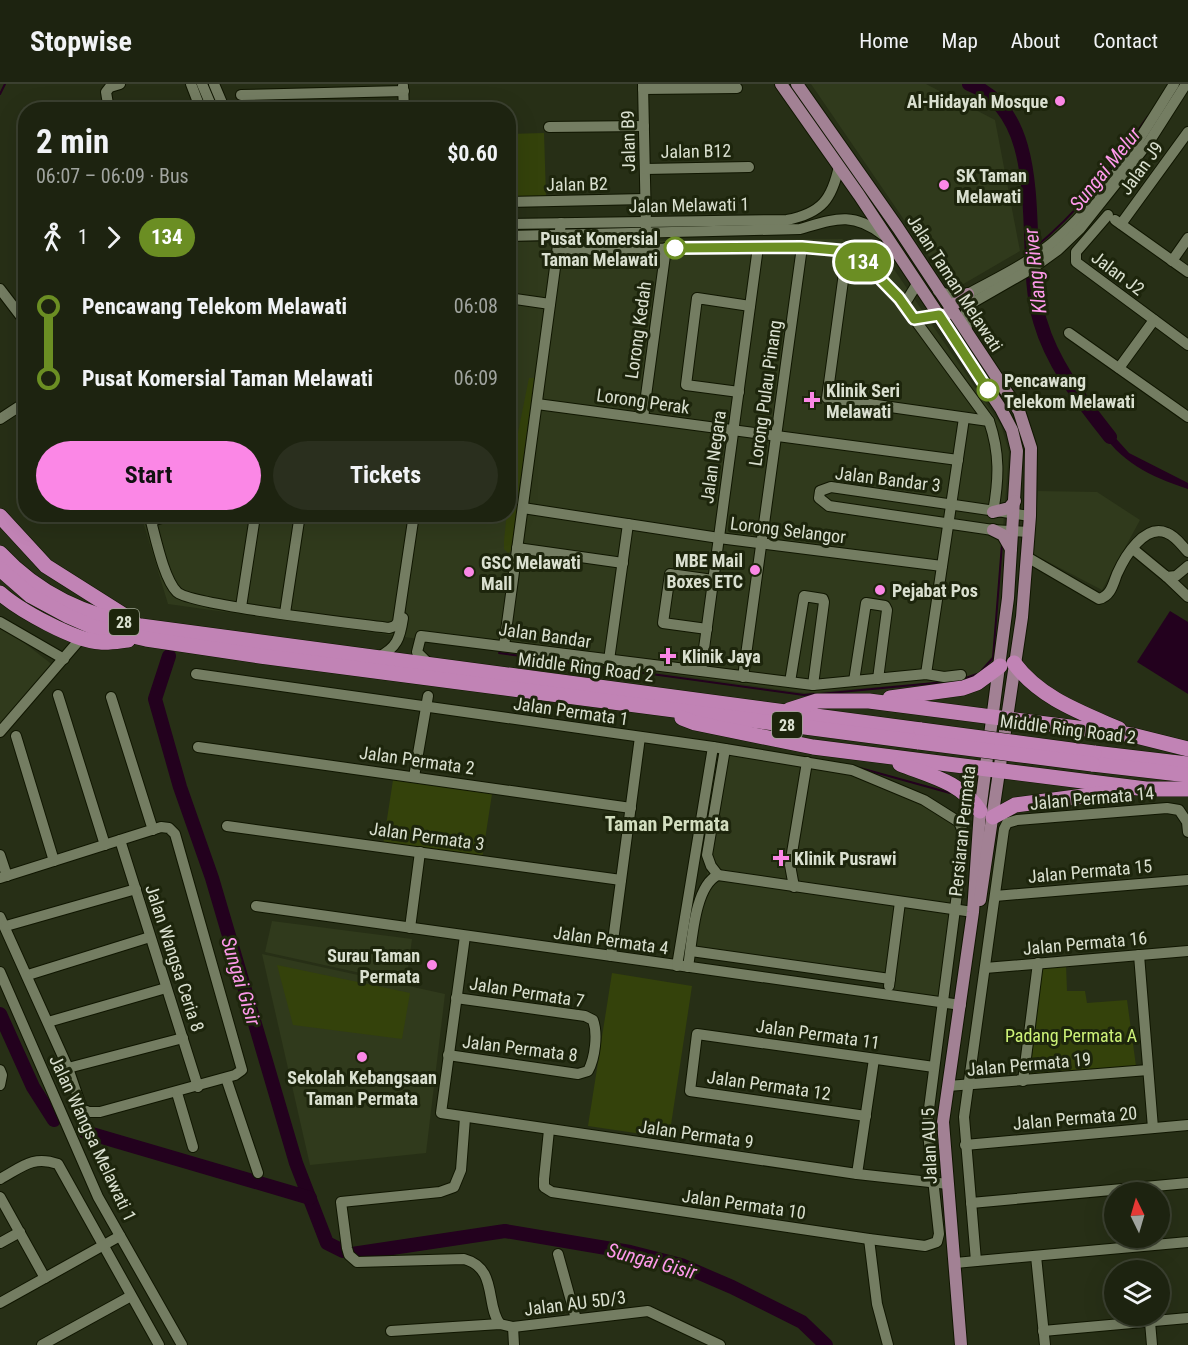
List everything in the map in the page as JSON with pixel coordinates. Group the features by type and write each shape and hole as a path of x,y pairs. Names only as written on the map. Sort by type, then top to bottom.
{"highway":[{"path":"0,516 22,543 46,566 144,632"},
{"path":"0,539 8,537 22,543"},
{"name":"Middle Ring Road 2","path":"0,553 38,587 72,607 144,632 418,677 654,708 920,736 1093,758 1188,775"},
{"name":"Middle Ring Road 2","path":"0,569 31,596 93,627 431,666 783,712 920,736"},
{"path":"0,593 26,611 82,637 99,642 144,632"},
{"path":"869,701 963,688 977,683 1007,664 1040,690 1132,735"},
{"path":"783,712 817,701 869,701 1132,735 1188,749"},
{"path":"654,708 695,723 813,747 1146,789"},
{"path":"937,762 951,760 959,755 967,738 960,720 943,711"},
{"path":"1043,724 1028,732 1022,740 1021,758 1031,767 1059,778"},
{"path":"875,754 952,784 970,796 986,814 1015,805 1146,789 1188,789"},
{"name":"Middle Ring Road 2","path":"1093,758 1188,764"}],"main road":[{"name":"Jalan Taman Melawati","path":"781,84 888,238 917,284 967,336 1019,411 1032,461 1030,516 1022,617 1007,664"},
{"name":"Jalan Taman Melawati","path":"797,84 938,291 946,327 1012,430 1018,464 1007,664 999,718"},
{"path":"944,312 968,294"},
{"path":"993,512 1009,508 1015,501"},
{"path":"993,530 1003,535 1012,554"},
{"name":"Persiaran Permata","path":"973,912 999,718"},
{"name":"Jalan AU 5","path":"961,1345 943,1122 973,912"}],"street":[{"path":"108,102 106,92 110,87 120,84"},
{"path":"190,84 198,102"},
{"path":"202,84 210,102"},
{"path":"214,84 222,102"},
{"path":"1055,247 1092,203 1147,128 1174,84"},
{"path":"967,336 966,312 972,303 1004,279 1055,247 1098,207 1149,142 1186,84"},
{"path":"643,86 737,88"},
{"name":"Jalan B9","path":"643,86 646,233"},
{"path":"241,95 403,88"},
{"path":"549,128 644,126"},
{"name":"Jalan J9","path":"1121,224 1188,132"},
{"name":"Jalan Melawati 1","path":"516,224 800,218 811,213 830,196 839,166"},
{"name":"Jalan B12","path":"645,169 748,167"},
{"name":"Jalan B2","path":"516,202 645,199"},
{"path":"1098,207 1188,272"},
{"name":"Jalan J2","path":"1108,214 1076,252 1076,262 1188,345"},
{"name":"Jalan Melawati 1","path":"516,236 800,229 852,218 867,223 888,238"},
{"path":"504,646 561,223"},
{"path":"617,234 635,248"},
{"path":"1172,261 1188,238"},
{"name":"Jalan Negara","path":"701,671 758,247"},
{"path":"558,250 802,247 847,251 866,264 904,305 988,422 996,443 999,476 993,512"},
{"name":"Lorong Pulau Pinang","path":"743,676 802,247"},
{"name":"Lorong Kedah","path":"643,418 666,248"},
{"path":"847,251 827,398 988,422"},
{"path":"938,291 956,297 1004,279"},
{"path":"904,305 917,284"},
{"path":"0,289 18,313"},
{"path":"739,392 686,385 696,305 697,298 750,306"},
{"path":"516,299 550,304"},
{"path":"914,319 944,312"},
{"path":"1119,368 1154,320"},
{"path":"1069,333 1188,417"},
{"name":"Lorong Perak","path":"537,404 958,460"},
{"path":"0,419 18,407"},
{"path":"926,674 964,418"},
{"name":"Jalan Bandar 3","path":"1029,532 993,530 829,506 819,498 820,491 831,487 1030,516"},
{"name":"Lorong Selangor","path":"523,508 719,538 942,566"},
{"path":"151,522 169,579 178,592 191,599 285,614 392,627"},
{"path":"241,607 254,522"},
{"path":"285,614 299,522"},
{"path":"397,642 392,627 405,579 413,522"},
{"path":"609,660 628,524"},
{"path":"1026,557 1099,599 1109,593 1118,571 1133,549 1148,534 1156,530 1178,539 1188,552"},
{"path":"518,548 623,563"},
{"path":"1133,549 1188,597"},
{"path":"1167,577 1176,576 1188,566"},
{"path":"707,629 663,623 670,574 714,580"},
{"path":"374,659 394,649 397,642 406,595 405,579"},
{"path":"790,682 804,596 823,599 824,602 813,685"},
{"path":"854,681 866,603 885,606 887,610 878,679"},
{"path":"0,622 64,659"},
{"name":"Jalan Bandar","path":"431,666 417,652 421,636 813,685 926,674 961,675"},
{"path":"0,732 82,637"},
{"name":"Jalan Permata 1","path":"196,674 427,701 807,762"},
{"path":"418,677 427,701"},
{"path":"414,777 427,701 442,680"},
{"path":"58,695 105,845"},
{"path":"111,697 153,830"},
{"path":"16,736 54,861"},
{"path":"611,956 640,737"},
{"name":"Jalan Permata 2","path":"198,747 631,808"},
{"path":"683,966 713,747"},
{"path":"718,875 711,867 707,855 725,749"},
{"path":"794,886 790,865 807,762"},
{"name":"Persiaran Permata","path":"807,762 852,770 924,800 959,822 963,832 944,1003 927,1124 932,1183"},
{"name":"Jalan Permata 14","path":"995,896 1004,829 1007,823 1167,808 1179,810 1187,822 1188,832"},
{"name":"Jalan Permata 3","path":"228,826 621,880"},
{"path":"0,855 3,877 153,830 169,828 175,834 242,1070 226,1078 177,1093 89,1112 82,1109 68,1068 3,921 136,889"},
{"name":"Jalan Wangsa Ceria 8","path":"120,840 198,1086"},
{"path":"410,928 420,852"},
{"path":"774,884 790,865"},
{"path":"683,966 691,951 701,892 711,878 718,875 973,912"},
{"name":"Jalan Permata 15","path":"995,896 1188,880"},
{"path":"976,1261 963,1117 995,896"},
{"path":"888,995 900,902"},
{"name":"Jalan Permata 4","path":"256,906 961,1005"},
{"path":"448,1055 465,936"},
{"path":"28,975 150,937"},
{"path":"691,951 890,979"},
{"name":"Jalan Permata 16","path":"985,968 1188,951"},
{"path":"1138,955 1153,1128"},
{"path":"1023,1081 1038,963"},
{"name":"Jalan Wangsa Melawati 1","path":"0,972 98,1197 182,1345"},
{"path":"48,1022 166,988"},
{"name":"Jalan Permata 7","path":"456,998 585,1016 593,1020 596,1029 588,1071"},
{"name":"Jalan Permata 11","path":"698,1034 934,1067"},
{"name":"Jalan Permata 12","path":"698,1034 690,1091 866,1116"},
{"path":"68,1068 183,1038"},
{"name":"Jalan Permata 8","path":"448,1055 578,1074 588,1071"},
{"name":"Jalan Permata 9","path":"448,1055 441,1113 857,1174 948,1184"},
{"path":"857,1174 874,1059"},
{"name":"Jalan Permata 19","path":"948,1086 1148,1070"},
{"path":"226,1078 258,1173"},
{"path":"177,1093 193,1147"},
{"path":"465,1118 461,1170 454,1187 440,1192 341,1202 347,1248 353,1260 364,1263 464,1259 473,1261 482,1272 500,1324"},
{"name":"Jalan Permata 20","path":"965,1145 1188,1125"},
{"name":"Jalan Permata 10","path":"549,1130 544,1186 552,1192 869,1239 925,1246 937,1242 932,1183"},
{"path":"0,1179 32,1161 45,1160 58,1164 157,1345 176,1334"},
{"path":"971,1203 1188,1184"},
{"path":"0,1197 45,1278"},
{"path":"0,1243 20,1232"},
{"path":"0,1303 120,1236"},
{"path":"869,1239 877,1304 888,1345"},
{"path":"955,1263 1188,1242"},
{"path":"558,1254 576,1319"},
{"path":"1036,1256 1045,1345"},
{"path":"42,1345 131,1296"},
{"name":"Jalan AU 5D/3","path":"391,1331 500,1324 513,1327 648,1311 720,1345"},
{"path":"1170,1320 1188,1318"},
{"path":"1043,1331 1104,1326"},
{"path":"1150,1326 1152,1345"},
{"path":"513,1327 514,1345"}],"shaded area":[{"name":"SK Taman Melawati","path":"811,84 926,84 995,120 1020,251 960,286 948,284"},
{"path":"842,239 893,268 1001,425 1009,452 993,655 974,679 805,693 168,604 143,522 516,522 516,242"},
{"path":"1102,423 1129,453 1188,483 1188,489 1148,473 1126,459 1098,427"},
{"path":"1038,491 1097,492 1140,520 1102,590 1033,554"},
{"path":"1170,611 1188,622 1188,694 1137,662"},
{"path":"0,624 54,666 0,728"},
{"path":"727,752 851,773 922,802 957,824 960,834 941,999 891,993 893,977 695,948"},
{"path":"272,921 412,939 406,983 265,952"},
{"name":"Sekolah Kebangsaan Taman Permata","path":"262,954 445,994 426,1153 310,1165"}],"green space":[{"path":"544,133 546,197 516,198 516,134"},
{"path":"529,378 534,378 516,513 516,442"},
{"path":"506,522 515,522 511,551 508,553 504,549"},
{"path":"393,780 492,794 482,859 383,845"},
{"path":"277,965 410,993 402,1039 293,1025"},
{"name":"Padang Permata A","path":"1066,965 1067,991 1085,991 1087,1003 1127,1000 1136,1066 1030,1074 1042,968"},
{"path":"612,973 692,986 669,1138 588,1126"}],"waterway":[{"path":"0,94 5,84"},
{"name":"Klang River","path":"969,84 996,101 1013,125 1023,155 1028,189 1034,293 1040,321 1060,368 1110,437"},
{"name":"Sungai Melur","path":"1033,249 1050,235 1095,187 1148,116"},
{"path":"982,670 993,658 1002,544"},
{"path":"499,653 804,695 814,694"},
{"name":"Sungai Gisir","path":"169,656 155,699 180,787 212,878 296,1163 327,1243 343,1251"},
{"path":"963,679 977,674"},
{"path":"820,694 945,682"},
{"path":"860,768 950,793"},
{"path":"0,1014 33,1087 54,1120"},
{"path":"85,1132 310,1198"},
{"name":"Sungai Gisir","path":"352,1254 505,1231 630,1252 681,1265 732,1287 802,1322 826,1345"}],"bus line":[{"name":"134","path":"675,248 802,247 847,251 866,264 899,298 914,319 939,315 988,390"}],"place":[{"name":"Al-Hidayah Mosque","path":"1060,101"},
{"name":"SK Taman Melawati","path":"944,185"},
{"name":"Pusat Komersial Taman Melawati","path":"675,248"},
{"name":"Pencawang Telekom Melawati","path":"988,390"},
{"name":"Klinik Seri Melawati","path":"812,400"},
{"name":"MBE Mail Boxes ETC","path":"755,570"},
{"name":"GSC Melawati Mall","path":"469,572"},
{"name":"Pejabat Pos","path":"880,590"},
{"name":"Klinik Jaya","path":"668,656"},
{"name":"Klinik Pusrawi","path":"781,858"},
{"name":"Surau Taman Permata","path":"432,965"},
{"name":"Sekolah Kebangsaan Taman Permata","path":"362,1057"}],"district":[{"name":"Taman Permata","path":"667,824"}]}
